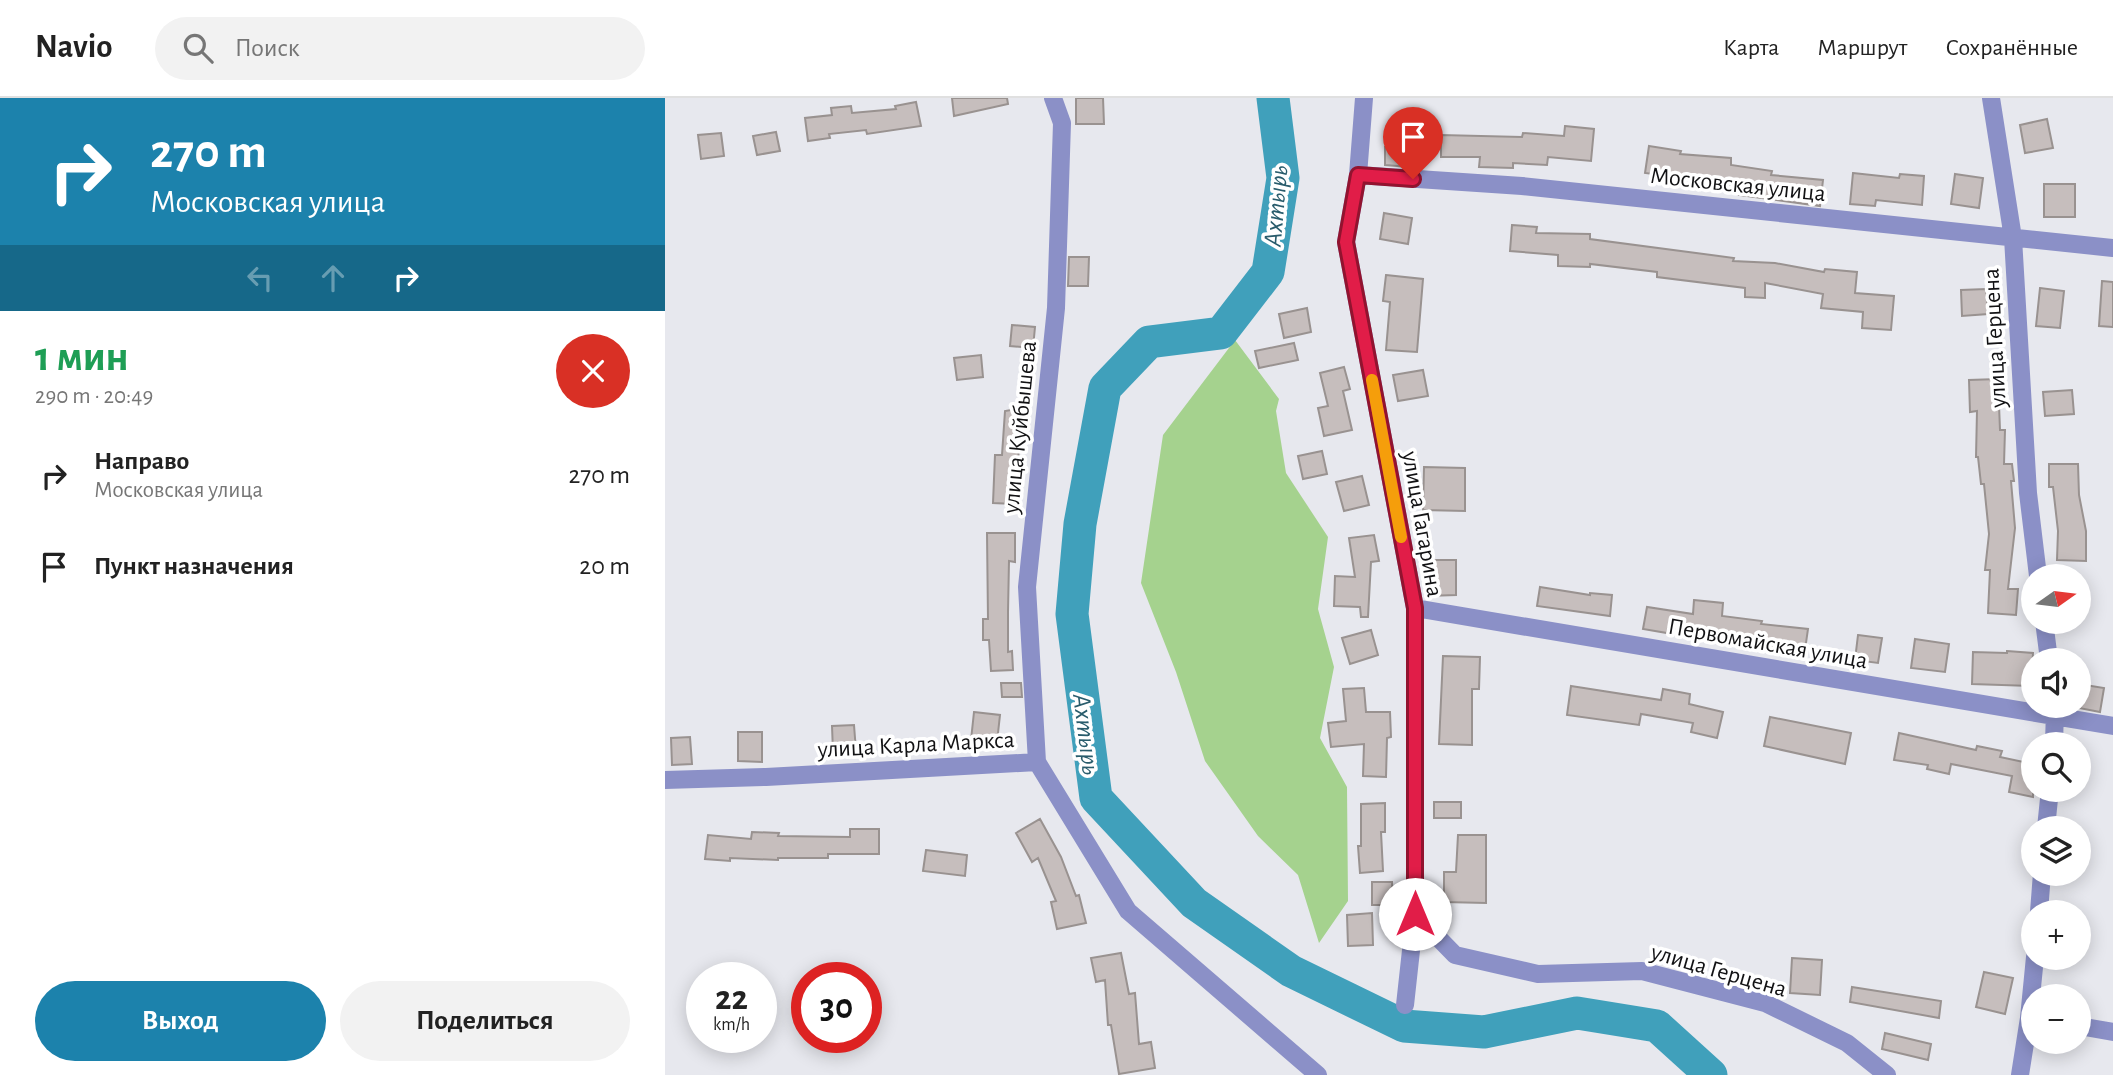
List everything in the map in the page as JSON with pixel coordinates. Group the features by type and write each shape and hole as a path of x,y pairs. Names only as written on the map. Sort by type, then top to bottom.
{"street":[{"name":"улица Куйбышева","path":"1037,762 1027,587 1056,308 1062,123 1053,98"},
{"name":"улица Гагарина","path":"1364,98 1358,175 1346,242 1415,608 1415,914 1405,1005"},
{"name":"улица Герцена","path":"1991,98 2013,237 2028,493 2037,564"},
{"name":"Московская улица","path":"1358,175 1522,186 2113,248"},
{"name":"Первомайская улица","path":"1415,608 2021,706"},
{"name":"Первомайская улица","path":"2080,718 2113,726"},
{"name":"улица Карла Маркса","path":"665,780 766,778 1037,762 1128,911 1318,1075"},
{"name":"улица Герцена","path":"1415,914 1455,955 1538,974 1642,971 1765,1003 1847,1043 1887,1075"},
{"path":"2091,1028 2113,1032"},
{"path":"2019,1075 2023,1054"}],"green space":[{"path":"1235,340 1279,399 1276,411 1286,473 1328,537 1318,609 1334,667 1320,738 1347,787 1348,901 1319,943 1298,875 1258,836 1205,761 1176,672 1141,583 1163,435"}],"building":[{"path":"952,98 1007,98 1008,104 954,116"},
{"path":"1076,98 1103,98 1104,124 1076,124"},
{"path":"916,102 921,126 867,134 866,130 829,134 830,138 808,141 805,118 832,115 831,108 851,106 852,113 896,109 895,106"},
{"path":"2047,119 2053,148 2025,153 2020,125"},
{"path":"1565,126 1594,129 1591,161 1548,157 1547,165 1513,163 1513,168 1479,167 1480,157 1441,157 1441,135 1522,137 1523,133 1564,136"},
{"path":"776,132 780,151 757,155 753,136"},
{"path":"721,133 724,156 701,159 698,135"},
{"path":"1408,146 1409,167 1385,165 1385,147"},
{"path":"1649,146 1681,151 1680,154 1731,158 1731,165 1772,171 1771,175 1823,180 1820,206 1739,195 1740,188 1698,185 1698,180 1645,173"},
{"path":"1853,173 1899,178 1900,174 1924,176 1922,205 1876,200 1875,206 1850,204"},
{"path":"1955,174 1983,178 1979,208 1951,204"},
{"path":"2044,184 2075,184 2075,217 2044,217"},
{"path":"1384,213 1412,218 1408,244 1380,239"},
{"path":"1512,225 1537,227 1536,233 1590,234 1590,239 1734,258 1733,261 1775,263 1824,272 1825,269 1857,272 1855,293 1894,296 1891,330 1862,328 1863,312 1821,308 1823,294 1765,283 1765,298 1745,297 1745,288 1657,277 1657,272 1590,264 1590,267 1558,266 1558,255 1510,251"},
{"path":"1069,257 1089,257 1088,286 1068,286"},
{"path":"1386,275 1423,279 1417,352 1386,350 1390,302 1383,301"},
{"path":"2102,281 2113,282 2113,327 2099,326"},
{"path":"2040,288 2064,291 2060,328 2036,326"},
{"path":"1986,289 1988,314 1962,316 1961,290"},
{"path":"1307,308 1311,332 1284,338 1279,314"},
{"path":"1012,325 1035,327 1033,348 1010,346"},
{"path":"1294,343 1298,360 1259,368 1255,351"},
{"path":"981,355 983,377 957,380 954,358"},
{"path":"1344,367 1350,389 1343,391 1352,430 1324,436 1318,408 1328,406 1320,373"},
{"path":"1423,370 1428,396 1398,401 1393,375"},
{"path":"1998,379 2000,430 2005,430 2004,464 2012,464 2014,481 2011,481 2015,528 2008,589 2018,589 2016,615 1988,613 1990,570 1985,570 1989,534 1984,484 1981,484 1976,457 1977,411 1970,412 1969,380"},
{"path":"2072,390 2074,414 2045,416 2043,392"},
{"path":"1023,408 1027,437 1020,438 1014,504 993,503 995,455 1002,455 1005,411"},
{"path":"1322,451 1327,474 1303,479 1298,456"},
{"path":"2049,464 2078,464 2079,495 2086,531 2086,561 2057,560 2058,531 2053,487 2049,487"},
{"path":"1424,467 1465,468 1465,511 1423,510"},
{"path":"1362,476 1369,505 1344,511 1336,482"},
{"path":"987,533 1015,533 1015,562 1009,561 1008,612 1008,652 1012,651 1013,670 991,671 989,640 983,640 983,619 988,619"},
{"path":"1374,535 1379,561 1371,562 1368,617 1361,617 1360,607 1334,606 1335,576 1355,577 1349,538"},
{"path":"1427,560 1456,560 1456,595 1427,596"},
{"path":"1540,587 1590,595 1612,595 1610,616 1537,606"},
{"path":"1694,600 1723,603 1722,616 1808,629 1804,657 1781,654 1782,647 1736,641 1736,635 1668,628 1667,633 1643,629 1647,607 1693,614"},
{"path":"1371,630 1378,655 1350,664 1342,638"},
{"path":"1858,635 1882,638 1878,663 1855,660"},
{"path":"1915,639 1949,644 1945,672 1911,668"},
{"path":"1973,652 2021,652 2021,686 1972,684"},
{"path":"1443,656 1480,657 1479,689 1472,689 1472,745 1439,744"},
{"path":"1001,683 1021,683 1022,697 1002,697"},
{"path":"1571,686 1661,700 1663,689 1690,694 1689,704 1723,712 1717,738 1691,732 1693,723 1641,714 1639,725 1567,715"},
{"path":"2091,686 2104,688 2100,712 2091,710"},
{"path":"1364,688 1366,712 1390,712 1391,737 1387,738 1386,777 1363,776 1364,744 1331,747 1328,723 1346,721 1343,689"},
{"path":"974,712 1000,715 997,742 971,740"},
{"path":"1770,717 1851,733 1845,764 1764,746"},
{"path":"854,725 856,751 833,752 832,726"},
{"path":"738,732 762,732 762,762 738,761"},
{"path":"1899,733 1976,750 1977,746 2002,751 2000,757 2021,761 2021,794 2009,792 2012,776 1951,764 1949,774 1927,769 1928,765 1894,760"},
{"path":"690,737 692,764 672,765 671,738"},
{"path":"1434,802 1461,802 1461,818 1434,818"},
{"path":"1385,803 1385,832 1381,832 1383,871 1360,873 1358,846 1361,846 1361,804"},
{"path":"1040,819 1061,857 1076,896 1079,895 1086,923 1057,929 1051,902 1056,901 1038,858 1032,862 1016,833"},
{"path":"850,829 879,829 879,854 828,854 828,858 778,860 705,859 708,835 751,839 752,832 779,833 778,836 850,837"},
{"path":"1458,835 1486,835 1486,903 1444,902 1444,872 1456,872"},
{"path":"926,850 967,855 965,876 923,871"},
{"path":"1372,882 1392,882 1393,905 1372,905"},
{"path":"1372,913 1373,945 1348,946 1347,915"},
{"path":"1121,953 1129,994 1135,993 1139,1044 1151,1042 1155,1068 1119,1074 1111,1025 1108,1025 1105,980 1096,982 1091,958"},
{"path":"1792,958 1822,960 1820,995 1790,993"},
{"path":"1984,972 2013,978 2005,1014 1976,1007"},
{"path":"1852,987 1941,1001 1939,1018 1850,1002"},
{"path":"1885,1033 1931,1044 1928,1060 1882,1049"}],"waterway":[{"name":"Ахтырь","path":"1273,98 1283,178 1268,272 1221,333 1149,342 1105,388 1080,524 1072,614 1096,798 1194,903 1291,971 1404,1026 1484,1032 1577,1013 1657,1026 1711,1075"}],"slow traffic":[{"path":"1372,380 1401,537"}],"route":[{"path":"1413,179 1358,175 1346,242 1415,608 1415,914"}]}
